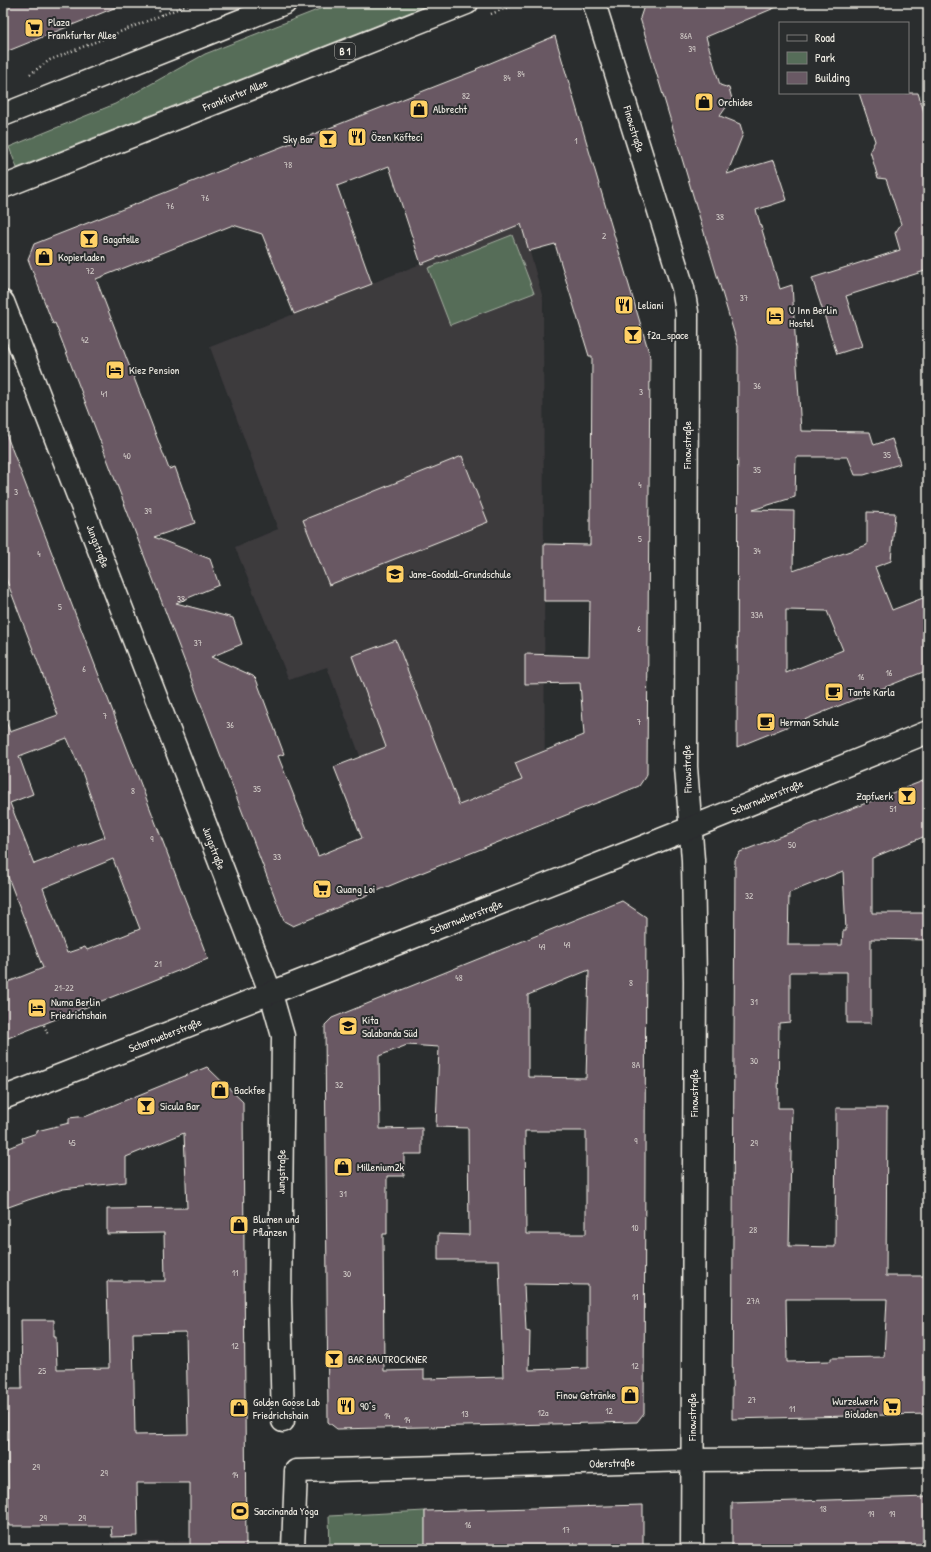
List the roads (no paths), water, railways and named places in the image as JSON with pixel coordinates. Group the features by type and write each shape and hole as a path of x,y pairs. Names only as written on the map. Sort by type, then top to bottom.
{"street":[{"path":"3,115 285,3"},
{"name":"Frankfurter Allee","path":"3,187 467,3"},
{"name":"Finowstraße","path":"594,3 683,288 688,312 686,767 694,903 695,981 692,1549"},
{"name":"Jungstraße","path":"3,302 271,994 283,1036 280,1300 282,1421"},
{"name":"Scharnweberstraße","path":"3,1098 271,994 928,732"},
{"name":"Oderstraße","path":"293,1549 296,1471 928,1455"}],"place":[{"name":"Plaza Frankfurter Allee","path":"34,28"},
{"name":"Orchidee","path":"704,102"},
{"name":"Albrecht","path":"419,109"},
{"name":"Özen Köfteci","path":"357,137"},
{"name":"Sky Bar","path":"328,139"},
{"name":"Bagatelle","path":"89,239"},
{"name":"Kopierladen","path":"44,257"},
{"name":"Leliani","path":"624,305"},
{"name":"U Inn Berlin Hostel","path":"775,316"},
{"name":"f2a_space","path":"633,335"},
{"name":"Kiez Pension","path":"115,370"},
{"name":"Jane-Goodall-Grundschule","path":"395,574"},
{"name":"Tante Karla","path":"834,692"},
{"name":"Herman Schulz","path":"766,722"},
{"name":"Zapfwerk","path":"907,796"},
{"name":"Quang Loi","path":"322,889"},
{"name":"Numa Berlin Friedrichshain","path":"37,1008"},
{"name":"Kita Salabanda Süd","path":"348,1026"},
{"name":"Backfee","path":"220,1090"},
{"name":"Sicula Bar","path":"146,1106"},
{"name":"Millenium2k","path":"343,1167"},
{"name":"Blumen und Pflanzen","path":"239,1225"},
{"name":"BAR BAUTROCKNER","path":"334,1359"},
{"name":"Finow Getränke","path":"630,1395"},
{"name":"90’s","path":"346,1406"},
{"name":"Wurzelwerk Bioladen","path":"892,1407"},
{"name":"Golden Goose Lab Friedrichshain","path":"239,1408"},
{"name":"Saccinanda Yoga","path":"240,1511"}]}
